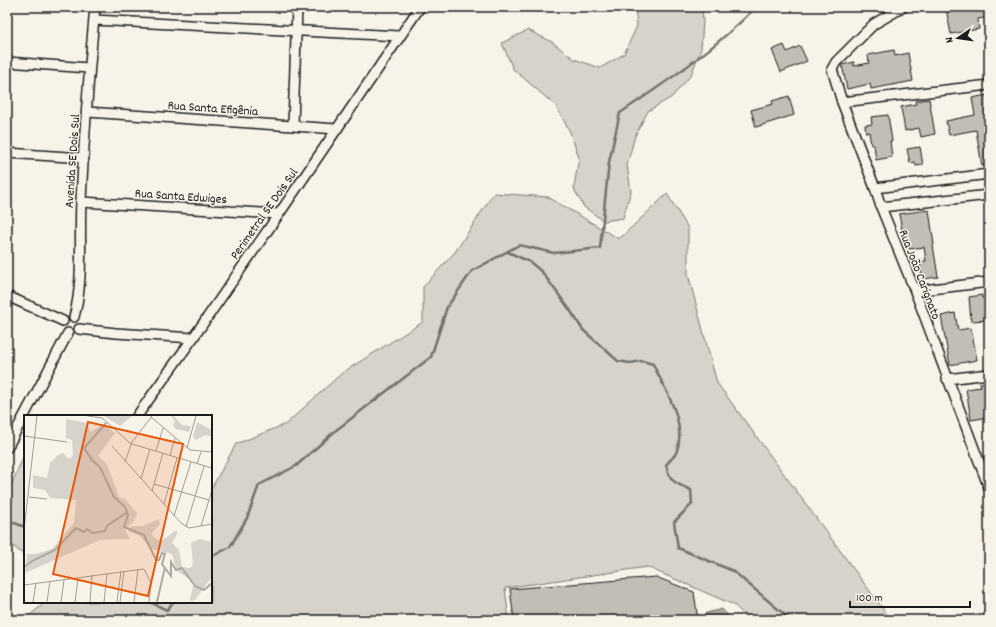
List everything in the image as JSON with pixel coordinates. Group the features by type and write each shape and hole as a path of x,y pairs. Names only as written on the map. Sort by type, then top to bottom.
{"street":[{"name":"Avenida SE Dois Sul","path":"74,317 79,288 81,202 95,7"},
{"path":"292,125 297,7"},
{"name":"Perimetral SE Dois Sul","path":"138,415 279,214 420,7"},
{"name":"Rua João Carignato","path":"903,7 874,24 836,62 832,69 842,102 881,207 915,292 989,488"},
{"path":"94,20 399,36"},
{"path":"7,62 90,68"},
{"path":"842,102 989,85"},
{"name":"Rua Santa Efigênia","path":"87,112 336,129"},
{"path":"7,153 84,158"},
{"path":"875,188 989,174"},
{"path":"881,207 989,195"},
{"name":"Rua Santa Edwiges","path":"81,202 279,214"},
{"path":"915,292 989,282"},
{"path":"7,296 63,321"},
{"path":"79,329 79,323 76,318 68,317 63,321 62,327 68,333 74,333 79,329 193,338"},
{"path":"25,415 68,333"},
{"path":"947,379 989,374"},
{"path":"7,448 24,416"},
{"path":"979,464 989,462"}],"shaded area":[{"path":"635,7 702,7 703,22 701,49 691,75 672,97 648,111 635,136 627,165 631,191 623,218 604,221 584,207 575,191 574,186 579,158 570,132 556,106 513,69 502,43 528,30 552,42 574,59 600,68 624,54 637,26"},
{"path":"494,193 548,197 619,239 667,194 688,228 688,274 717,383 891,620 749,620 734,605 647,567 505,588 509,620 24,620 45,603 212,603 212,487 236,444 286,424 342,373 423,322 423,287 455,252"},
{"path":"24,455 24,555 7,541 7,495"},
{"path":"722,609 732,620 705,620 706,613"}],"building":[{"path":"956,7 989,7 989,17 978,19 979,29 951,34 946,9"},
{"path":"784,45 787,52 800,46 807,61 781,72 772,50"},
{"path":"894,50 895,56 908,53 913,81 871,89 870,84 847,89 842,65 854,62 854,66 869,63 868,55"},
{"path":"987,95 989,106 989,165 982,166 976,130 949,135 946,121 975,115 972,98"},
{"path":"789,96 794,115 756,127 751,110 773,104 772,101"},
{"path":"929,99 935,134 921,137 919,128 905,131 901,107 916,104 915,101"},
{"path":"888,115 892,141 890,141 892,157 876,160 874,145 871,145 869,132 866,133 865,125 872,124 871,117"},
{"path":"920,147 923,165 916,166 915,162 910,163 907,149"},
{"path":"929,210 938,277 922,279 920,262 926,261 924,247 909,249 906,230 902,230 899,214"},
{"path":"982,295 982,298 989,297 989,320 971,321 969,297"},
{"path":"955,313 958,330 971,328 977,360 950,365 941,316"},
{"path":"989,382 989,417 971,420 966,389 981,387 980,383"},
{"path":"656,577 694,592 698,620 514,620 510,589"}],"waterway":[{"path":"212,556 230,547 247,518 259,485 296,466 335,431 431,357 447,307 472,271 519,245 554,253 600,248 609,162 620,113 674,76 708,50 756,7"},
{"path":"508,252 530,262 542,272 583,330 618,361 630,363 642,361 653,364 674,407 679,430 679,442 676,453 666,465 669,475 671,479 681,486 691,490 692,504 674,522 678,548 733,571 791,620"},
{"path":"7,520 24,527"},
{"path":"152,603 167,610 172,603"}]}
